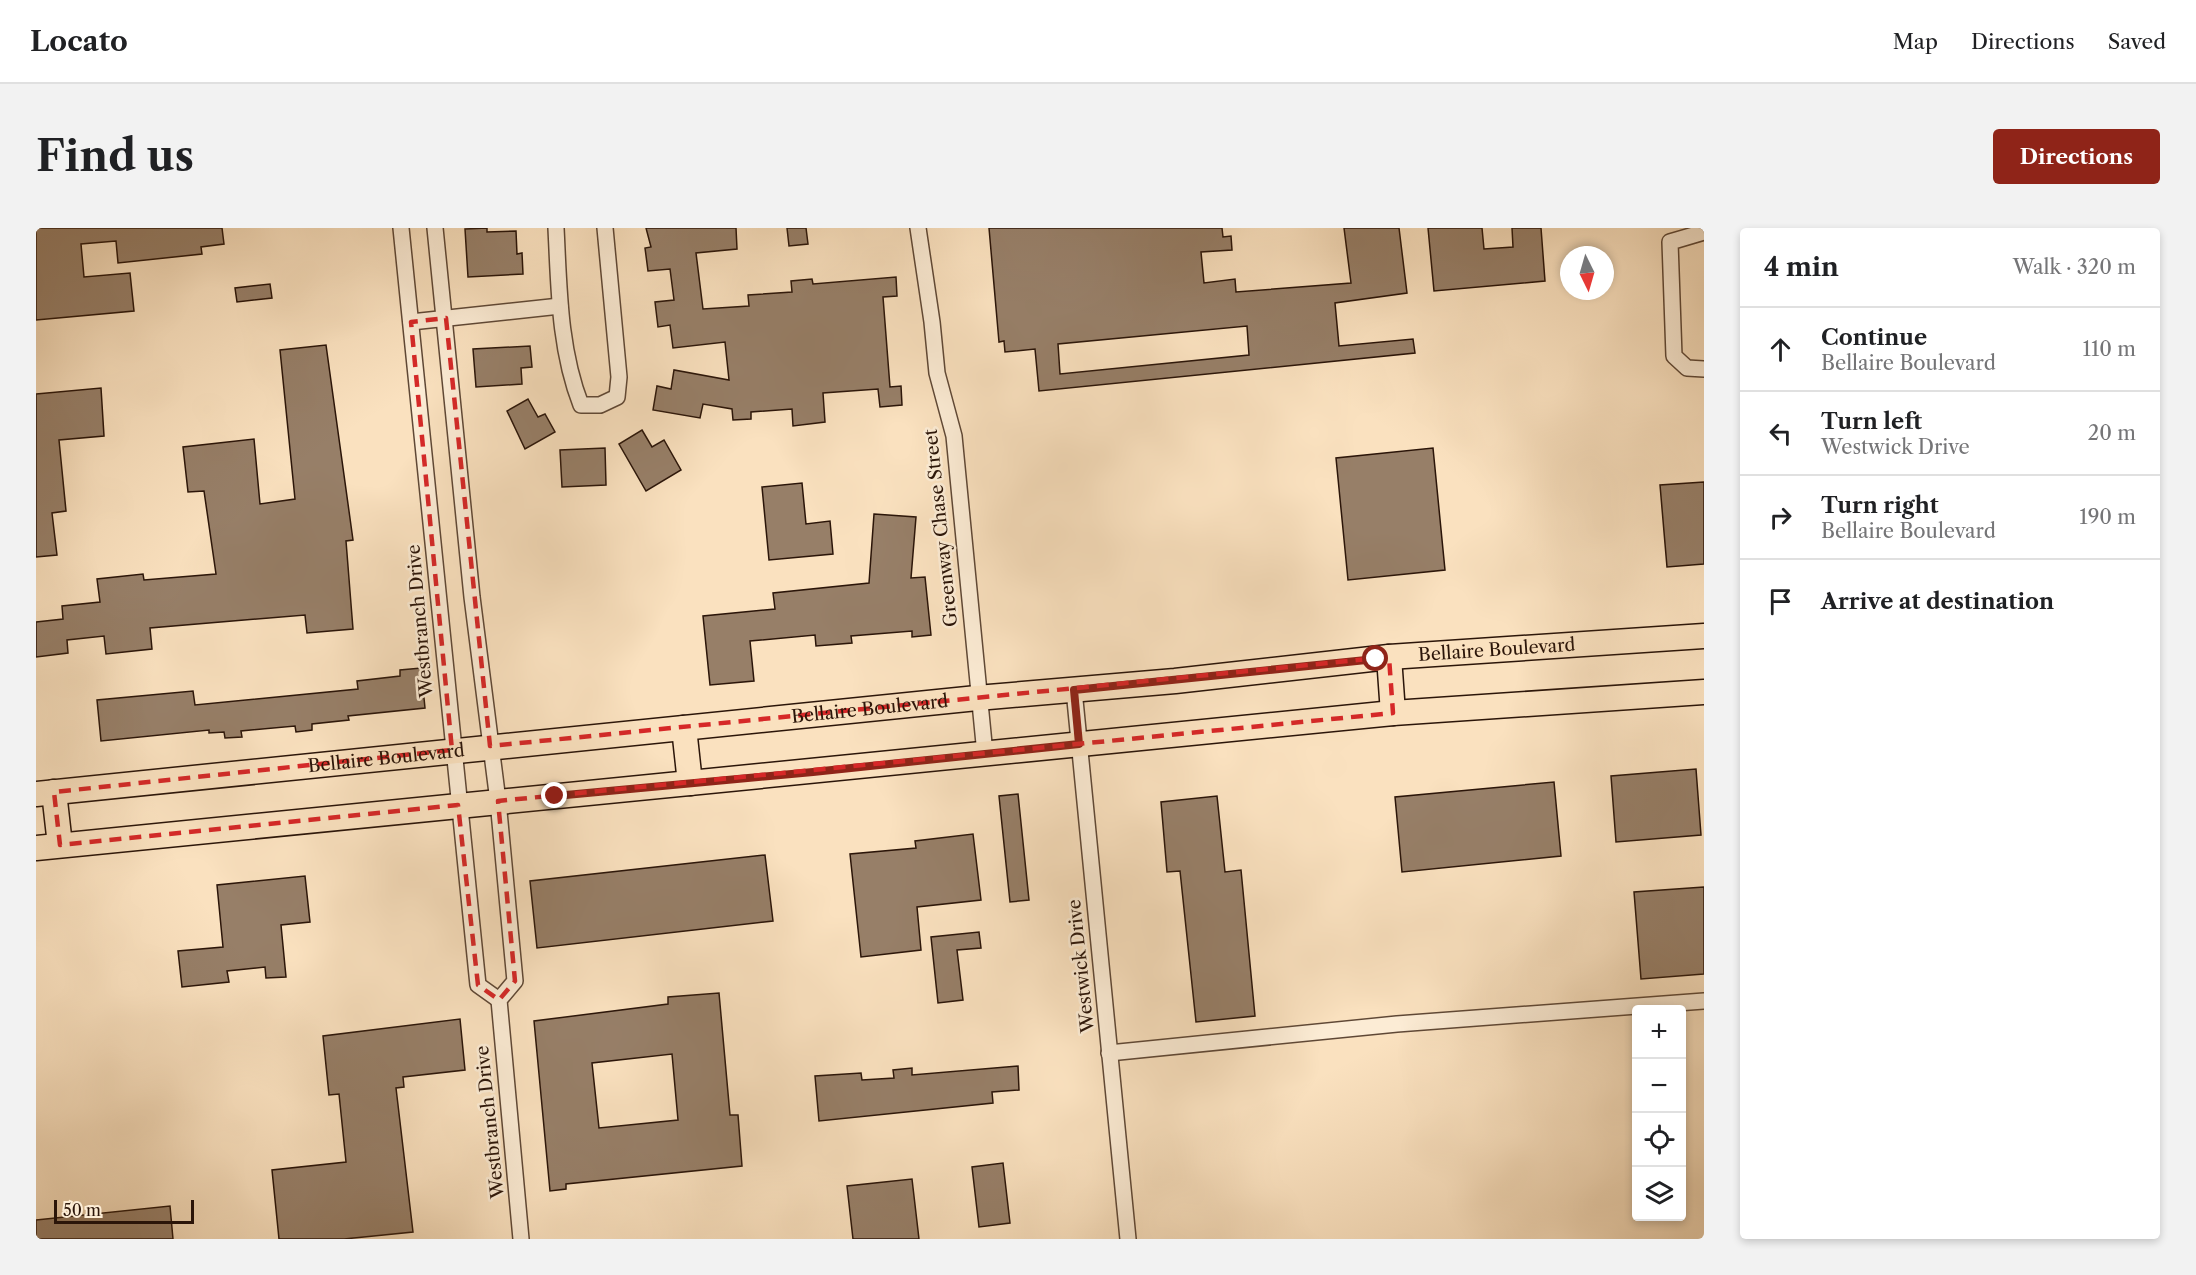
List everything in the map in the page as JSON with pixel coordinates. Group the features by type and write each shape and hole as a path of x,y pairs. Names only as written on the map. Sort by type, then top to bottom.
{"main road":[{"name":"Bellaire Boulevard","path":"45,794 490,746 1074,690 1389,657 1704,636"},
{"path":"1389,657 1393,713"},
{"path":"36,848 1393,713 1704,692"},
{"path":"684,728 690,783"},
{"path":"45,794 60,845"}],"street":[{"name":"Westbranch Drive","path":"401,228 452,750 478,985 499,1000 521,1239"},
{"path":"435,228 446,318 472,597 498,801 515,981 499,1000"},
{"path":"556,228 560,306 573,383 581,405 600,405 617,397 619,377 605,228"},
{"name":"Greenway Chase Street","path":"918,228 937,374 954,436 985,754"},
{"path":"1704,232 1670,242 1674,356 1687,368 1704,369"},
{"path":"411,322 560,306"},
{"name":"Westwick Drive","path":"1074,690 1128,1239"},
{"path":"1109,1053 1409,1023 1704,1001"}],"highlighted area":[{"path":"446,318 490,746 1389,657 1393,713 498,801 515,981 499,1000 478,985 458,805 60,845 54,792 452,750 411,322"}],"building":[{"path":"36,228 222,228 224,244 201,247 202,254 118,263 116,241 81,244 84,277 130,273 134,311 36,320"},
{"path":"487,228 487,232 516,231 517,254 522,253 523,274 468,277 465,229"},
{"path":"646,228 736,228 737,249 696,253 703,309 749,306 748,295 792,292 791,281 812,279 813,284 896,277 897,296 883,297 890,387 901,386 902,405 880,407 878,389 823,393 825,422 793,426 792,409 751,412 751,419 733,420 732,409 703,404 700,418 653,410 657,386 671,389 674,370 729,380 725,342 673,348 670,325 658,327 655,302 674,300 670,269 648,271 645,248 651,247"},
{"path":"787,228 806,228 808,244 789,246"},
{"path":"989,228 1222,228 1223,237 1231,236 1232,250 1201,252 1204,283 1235,279 1236,292 1351,283 1344,228 1399,228 1407,293 1335,303 1339,346 1413,339 1415,353 1039,391 1035,349 1005,352 1004,341 999,342","holes":["1247,326 1249,355 1060,374 1058,344"]},
{"path":"1428,228 1482,228 1484,249 1513,247 1512,228 1541,228 1545,281 1434,291"},
{"path":"270,284 272,298 237,302 235,288"},
{"path":"326,345 353,540 346,541 353,629 307,633 305,615 150,628 152,649 106,654 104,636 67,640 68,653 36,657 36,622 63,619 62,606 100,602 97,579 143,574 144,580 216,574 204,491 188,492 183,447 254,439 260,504 295,499 280,350"},
{"path":"530,346 532,367 521,368 522,384 476,387 473,349"},
{"path":"101,388 104,436 59,440 66,511 52,513 57,555 36,557 36,394"},
{"path":"528,399 538,417 545,414 555,432 525,449 507,411"},
{"path":"642,430 652,447 664,440 681,470 646,491 619,444"},
{"path":"605,448 606,485 562,487 560,450"},
{"path":"1433,448 1445,570 1348,580 1336,458"},
{"path":"1704,482 1704,564 1667,567 1660,485"},
{"path":"802,483 806,524 830,521 833,554 769,560 762,487"},
{"path":"874,514 916,517 911,578 925,577 931,635 912,637 912,631 851,636 852,643 816,646 815,635 750,641 754,681 710,685 703,616 775,609 773,593 869,583"},
{"path":"421,668 425,708 348,716 349,720 312,724 312,730 296,732 295,726 241,731 242,737 225,738 224,732 209,733 209,730 101,741 97,700 193,691 195,705 358,689 357,681 400,676 400,670"},
{"path":"1696,769 1701,835 1616,842 1611,776"},
{"path":"1554,782 1561,856 1402,872 1395,797"},
{"path":"1018,794 1029,900 1010,902 999,796"},
{"path":"1217,796 1225,872 1241,870 1255,1016 1196,1022 1180,871 1167,872 1161,802"},
{"path":"973,834 981,900 917,907 921,950 861,957 850,854 916,848 915,841"},
{"path":"765,855 773,921 537,948 530,881"},
{"path":"305,876 310,922 281,925 286,977 266,978 265,967 227,971 229,982 182,987 178,951 223,947 217,885"},
{"path":"1704,887 1704,974 1641,979 1634,892"},
{"path":"979,932 981,948 957,950 963,1000 938,1003 931,937"},
{"path":"719,993 730,1115 738,1115 742,1166 566,1184 566,1189 550,1191 534,1021 668,1004 668,997","holes":["672,1054 678,1120 599,1128 592,1063"]},
{"path":"460,1019 465,1070 403,1077 404,1087 396,1088 413,1232 344,1239 279,1239 272,1170 346,1162 339,1094 329,1095 323,1036"},
{"path":"1018,1066 1019,1090 992,1092 993,1103 819,1121 815,1076 861,1073 862,1080 894,1078 893,1070 912,1068 912,1075"},
{"path":"1003,1163 1010,1223 979,1227 972,1167"},
{"path":"912,1179 919,1239 853,1239 847,1186"},
{"path":"170,1206 173,1239 36,1239 36,1220"}],"route":[{"path":"555,796 1079,744 1074,690 1376,659"}]}
